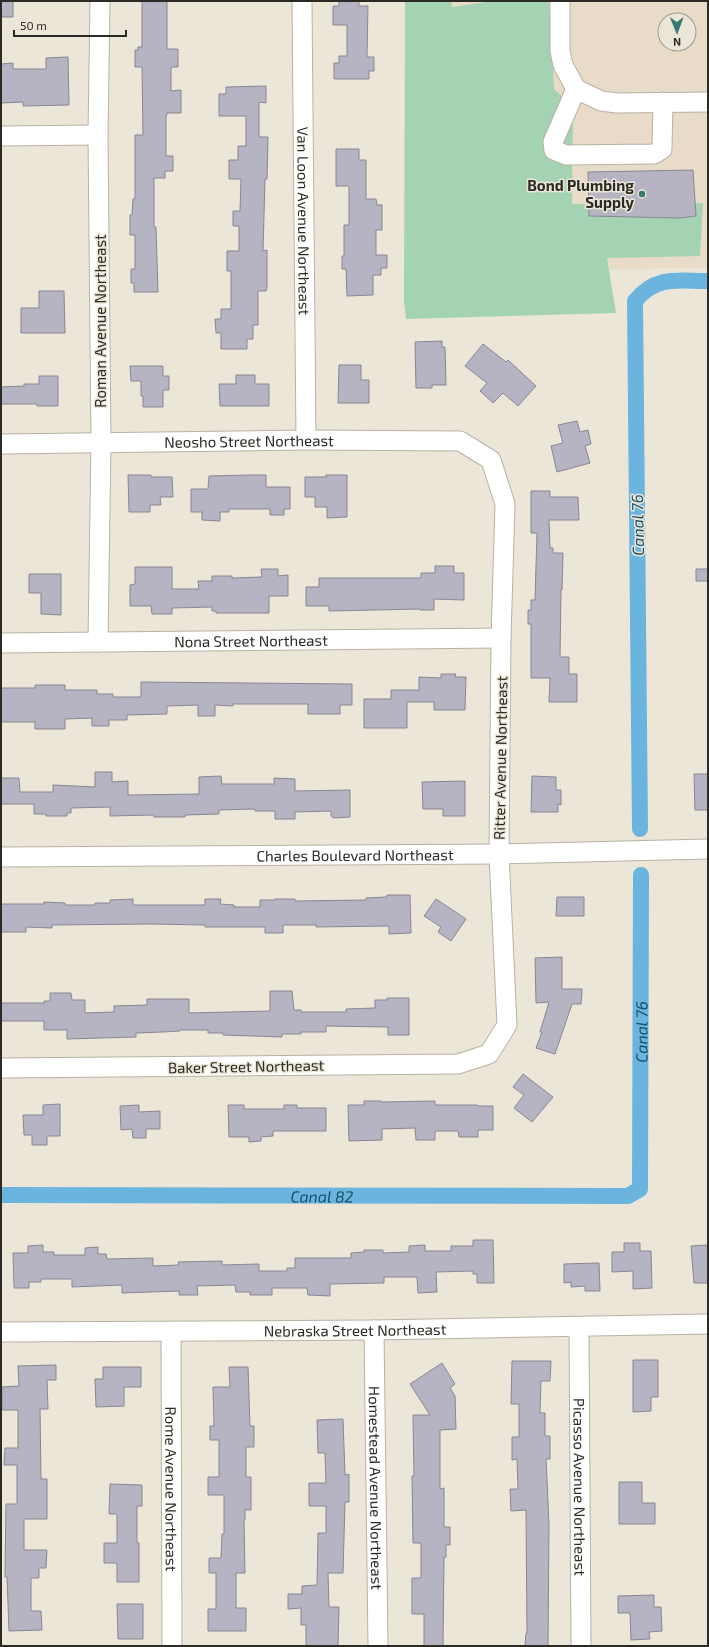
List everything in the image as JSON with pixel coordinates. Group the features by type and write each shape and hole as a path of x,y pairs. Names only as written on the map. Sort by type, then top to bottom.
{"street":[{"name":"Roman Avenue Northeast","path":"98,642 101,442 98,135 100,1"},
{"name":"Van Loon Avenue Northeast","path":"302,1 306,440"},
{"path":"560,1 560,51 563,65 575,88 601,101 617,103 708,102"},
{"path":"575,88 553,142 554,150 566,155 654,154 662,149 662,102"},
{"path":"1,136 98,135"},
{"name":"Neosho Street Northeast","path":"1,444 306,440 460,441 491,460"},
{"name":"Ritter Avenue Northeast","path":"489,1054 507,1025 499,854 504,504 491,460"},
{"name":"Nona Street Northeast","path":"1,643 501,638"},
{"name":"Charles Boulevard Northeast","path":"1,857 499,854 708,849"},
{"name":"Baker Street Northeast","path":"1,1068 458,1064 489,1054"},
{"name":"Nebraska Street Northeast","path":"1,1332 374,1330 708,1324"},
{"name":"Picasso Avenue Northeast","path":"579,1327 580,1646"},
{"name":"Homestead Avenue Northeast","path":"374,1330 378,1646"},
{"name":"Rome Avenue Northeast","path":"171,1332 172,1646"}],"shaded area":[{"path":"451,1 708,1 708,268 449,271"}],"green space":[{"path":"405,1 451,1 452,7 494,1 549,1 554,89 573,107 572,204 703,203 700,256 607,258 616,313 406,319 404,301"}],"building":[{"path":"1,1 13,1 13,17 1,17"},
{"path":"142,1 167,1 167,49 178,49 178,67 171,67 171,91 181,90 181,113 167,113 166,117 166,156 173,156 173,171 165,171 165,178 154,178 154,227 156,227 158,292 134,292 134,283 131,283 131,269 135,269 135,235 130,235 130,215 132,215 133,199 135,199 135,135 143,135 142,67 135,67 135,50 138,50 138,47 142,47"},
{"path":"339,1 359,1 359,6 368,6 367,57 374,57 374,71 369,71 369,79 334,79 334,63 339,63 339,56 347,56 347,25 333,25 333,6 339,6"},
{"path":"68,57 69,105 23,106 23,102 1,103 1,64 13,63 13,69 46,69 46,58"},
{"path":"266,86 266,103 259,102 259,137 268,137 263,251 267,250 267,288 266,291 258,291 258,325 253,325 253,339 247,339 247,349 221,349 221,333 216,333 215,319 221,319 221,309 231,309 231,271 227,271 227,251 239,251 239,226 233,226 233,211 240,211 241,179 229,179 229,160 238,160 238,146 246,146 246,116 219,116 219,94 226,94 226,87"},
{"path":"336,149 359,149 359,160 366,160 366,199 376,199 377,205 382,205 382,230 376,230 376,255 387,255 387,268 381,268 381,275 373,275 373,295 347,296 346,269 342,269 342,256 344,256 344,225 349,225 349,186 336,186"},
{"name":"Bond Plumbing Supply","path":"693,170 696,216 679,218 589,216 588,172"},
{"path":"39,291 64,291 65,333 21,333 21,308 39,308"},
{"path":"442,341 442,347 445,347 446,385 432,385 432,388 416,388 415,342"},
{"path":"483,344 506,362 508,360 536,386 518,406 503,393 493,403 480,391 487,383 465,366"},
{"path":"339,365 361,365 361,380 369,380 369,403 338,403"},
{"path":"130,366 163,366 163,376 169,376 169,390 163,390 163,407 143,407 141,381 131,381"},
{"path":"236,375 255,375 255,384 269,384 269,406 220,406 219,384 236,384"},
{"path":"39,376 58,376 58,406 37,406 37,404 1,404 1,387 39,384"},
{"path":"577,421 580,432 588,430 591,444 585,446 590,463 557,472 551,446 563,443 558,425"},
{"path":"128,475 172,477 173,497 160,497 161,505 150,505 150,512 129,512"},
{"path":"266,475 266,487 290,487 290,509 284,509 284,515 270,515 270,509 229,509 229,512 220,512 220,521 202,520 202,512 191,512 191,489 208,489 209,476"},
{"path":"326,475 347,475 347,517 327,518 327,507 315,507 315,497 305,497 305,477 326,477"},
{"path":"531,491 550,491 550,497 578,497 579,520 549,520 550,548 553,548 553,553 563,553 560,657 569,657 569,674 577,674 577,702 549,702 550,678 531,678 531,624 528,624 528,610 531,610 531,600 535,600 537,533 531,533"},
{"path":"435,566 454,566 454,573 464,573 464,600 434,599 434,610 329,611 329,606 306,606 306,587 319,587 319,578 421,578 421,573 435,573"},
{"path":"135,567 172,567 172,589 199,589 198,581 212,581 212,576 232,576 232,578 262,577 261,569 278,569 278,576 288,575 288,596 269,596 269,613 216,613 216,611 212,611 212,607 172,608 172,614 152,614 151,606 130,606 130,585 135,584"},
{"path":"696,569 708,569 708,581 696,581"},
{"path":"29,574 61,574 61,615 41,614 41,593 29,593"},
{"path":"441,674 456,674 455,677 466,677 465,710 434,710 434,702 407,702 407,728 364,728 364,699 391,699 391,690 419,690 419,677 441,678"},
{"path":"141,682 352,684 352,705 340,705 340,714 308,714 308,704 215,705 215,716 198,716 198,705 167,706 167,714 127,715 127,720 109,720 109,726 92,726 92,718 65,719 65,729 35,729 35,722 1,722 1,688 35,688 35,685 65,685 65,690 97,690 97,694 113,694 113,697 141,697"},
{"path":"95,772 112,772 112,782 128,781 128,795 199,794 199,777 221,776 222,784 274,784 274,778 295,779 295,791 350,790 350,817 334,818 331,816 331,811 295,812 295,819 275,819 275,811 255,811 255,809 219,810 219,814 185,815 185,817 154,817 154,815 110,816 110,807 71,808 71,813 67,813 67,816 46,816 46,814 34,814 34,804 1,804 1,778 19,778 20,792 53,792 53,785 95,787"},
{"path":"694,774 708,774 708,810 695,810"},
{"path":"532,776 556,777 556,790 561,790 561,805 558,804 558,812 531,812"},
{"path":"465,781 465,816 443,816 443,809 423,809 422,782"},
{"path":"387,895 410,895 411,933 389,934 389,926 316,927 316,925 283,925 283,933 265,933 265,927 205,927 205,925 150,924 52,925 52,928 26,927 26,932 1,932 1,904 44,904 44,902 65,903 65,905 95,905 95,903 110,903 110,900 133,899 133,905 205,905 205,899 221,899 220,904 234,905 234,907 260,907 260,900 366,900 366,898 387,897"},
{"path":"557,897 584,897 584,916 556,916"},
{"path":"436,899 466,919 451,941 438,932 441,927 424,916"},
{"path":"562,957 562,989 582,989 582,992 581,1004 572,1004 555,1054 536,1048 542,1032 540,1032 549,1002 536,1003 535,958"},
{"path":"270,991 292,991 294,1010 301,1010 301,1012 346,1012 346,1009 375,1008 375,1000 387,1000 387,998 409,998 409,1035 388,1035 388,1027 326,1026 326,1032 282,1034 282,1037 223,1035 223,1033 208,1033 208,1030 180,1030 136,1033 136,1037 67,1039 67,1030 44,1030 44,1021 1,1021 1,1003 44,1003 44,1001 50,1001 50,993 71,993 72,1000 85,1000 85,1013 114,1012 114,1006 147,1005 147,999 189,999 189,1013 270,1011"},
{"path":"523,1074 553,1097 532,1122 514,1108 524,1095 513,1087"},
{"path":"364,1101 435,1101 435,1105 493,1106 493,1130 478,1130 478,1137 459,1137 458,1131 435,1131 435,1140 416,1140 415,1128 382,1129 382,1140 349,1141 348,1105 364,1105"},
{"path":"60,1104 60,1136 47,1136 47,1145 32,1145 32,1135 24,1135 23,1115 43,1115 43,1105"},
{"path":"139,1105 139,1112 160,1111 160,1129 146,1129 146,1138 133,1138 132,1129 121,1130 120,1106"},
{"path":"228,1105 244,1105 244,1109 284,1109 284,1105 297,1105 297,1108 326,1108 326,1131 273,1131 273,1136 261,1137 261,1141 249,1142 249,1137 229,1137"},
{"path":"473,1240 493,1240 494,1283 477,1283 477,1274 473,1274 473,1271 436,1272 437,1292 418,1293 417,1277 384,1277 384,1283 330,1284 330,1296 308,1295 307,1288 272,1288 272,1295 250,1295 250,1292 236,1292 235,1285 197,1286 198,1295 179,1295 179,1291 122,1293 122,1285 72,1287 72,1279 41,1279 41,1282 29,1282 29,1288 14,1288 13,1253 28,1253 28,1246 43,1245 43,1252 54,1252 54,1255 85,1255 85,1248 98,1247 98,1254 106,1254 107,1259 153,1258 153,1266 179,1265 178,1262 222,1261 222,1265 259,1264 259,1271 287,1271 287,1268 295,1268 295,1258 351,1258 351,1253 364,1252 364,1250 383,1250 383,1253 409,1252 409,1246 425,1245 425,1251 451,1251 451,1246 473,1246"},
{"path":"624,1243 640,1243 640,1251 651,1251 652,1288 633,1289 633,1271 612,1272 612,1252 624,1252"},
{"path":"708,1245 708,1283 694,1283 691,1246"},
{"path":"599,1263 600,1291 585,1291 585,1286 571,1287 571,1282 564,1283 564,1264"},
{"path":"633,1360 658,1360 658,1397 651,1397 651,1411 633,1412"},
{"path":"512,1361 551,1361 550,1381 541,1381 540,1413 545,1413 545,1436 550,1436 550,1459 546,1459 549,1524 548,1646 525,1646 527,1633 526,1510 511,1511 510,1489 518,1489 517,1459 512,1460 512,1437 519,1437 519,1404 511,1404"},
{"path":"442,1363 455,1384 450,1388 455,1396 456,1429 440,1430 440,1489 444,1488 444,1527 450,1527 450,1545 446,1545 446,1557 444,1557 443,1646 424,1646 424,1614 412,1614 412,1578 421,1578 421,1543 413,1543 413,1415 430,1415 410,1384"},
{"path":"56,1365 56,1380 47,1380 48,1409 40,1409 41,1479 47,1479 47,1519 24,1519 24,1550 47,1550 46,1568 39,1568 39,1578 31,1578 31,1611 41,1611 42,1630 9,1631 7,1577 5,1577 6,1504 17,1504 17,1465 4,1465 5,1448 18,1448 18,1410 2,1410 2,1387 19,1386 18,1366"},
{"path":"103,1367 141,1367 141,1387 124,1387 124,1406 96,1407 95,1379 103,1379"},
{"path":"229,1367 248,1367 250,1426 254,1426 254,1447 246,1447 246,1477 251,1477 251,1510 245,1510 244,1520 245,1573 236,1573 236,1608 246,1608 246,1631 208,1631 208,1609 216,1609 216,1573 209,1573 209,1558 221,1558 222,1534 224,1534 224,1495 208,1495 208,1477 219,1477 219,1440 210,1440 210,1426 214,1426 213,1387 230,1387"},
{"path":"343,1419 345,1475 349,1474 349,1502 345,1502 343,1573 328,1573 329,1607 339,1607 338,1646 306,1646 306,1625 301,1625 301,1608 288,1609 288,1594 302,1594 302,1586 317,1585 318,1533 326,1533 326,1506 309,1506 309,1483 326,1483 325,1453 318,1453 317,1420"},
{"path":"619,1482 642,1482 642,1503 655,1503 655,1524 619,1524"},
{"path":"110,1484 142,1485 142,1506 137,1506 139,1582 117,1582 117,1563 104,1563 104,1543 117,1543 117,1514 109,1514"},
{"path":"654,1595 654,1607 661,1607 662,1631 649,1632 650,1639 631,1640 630,1613 618,1613 618,1596"},
{"path":"117,1604 143,1604 143,1639 118,1639"}],"waterway":[{"name":"Canal 76","path":"640,829 635,301 643,293 659,283 677,280 708,281"},
{"name":"Canal 82","path":"1,1195 628,1196 640,1189 641,875"}],"place":[{"name":"Bond Plumbing Supply","path":"642,194"}]}
